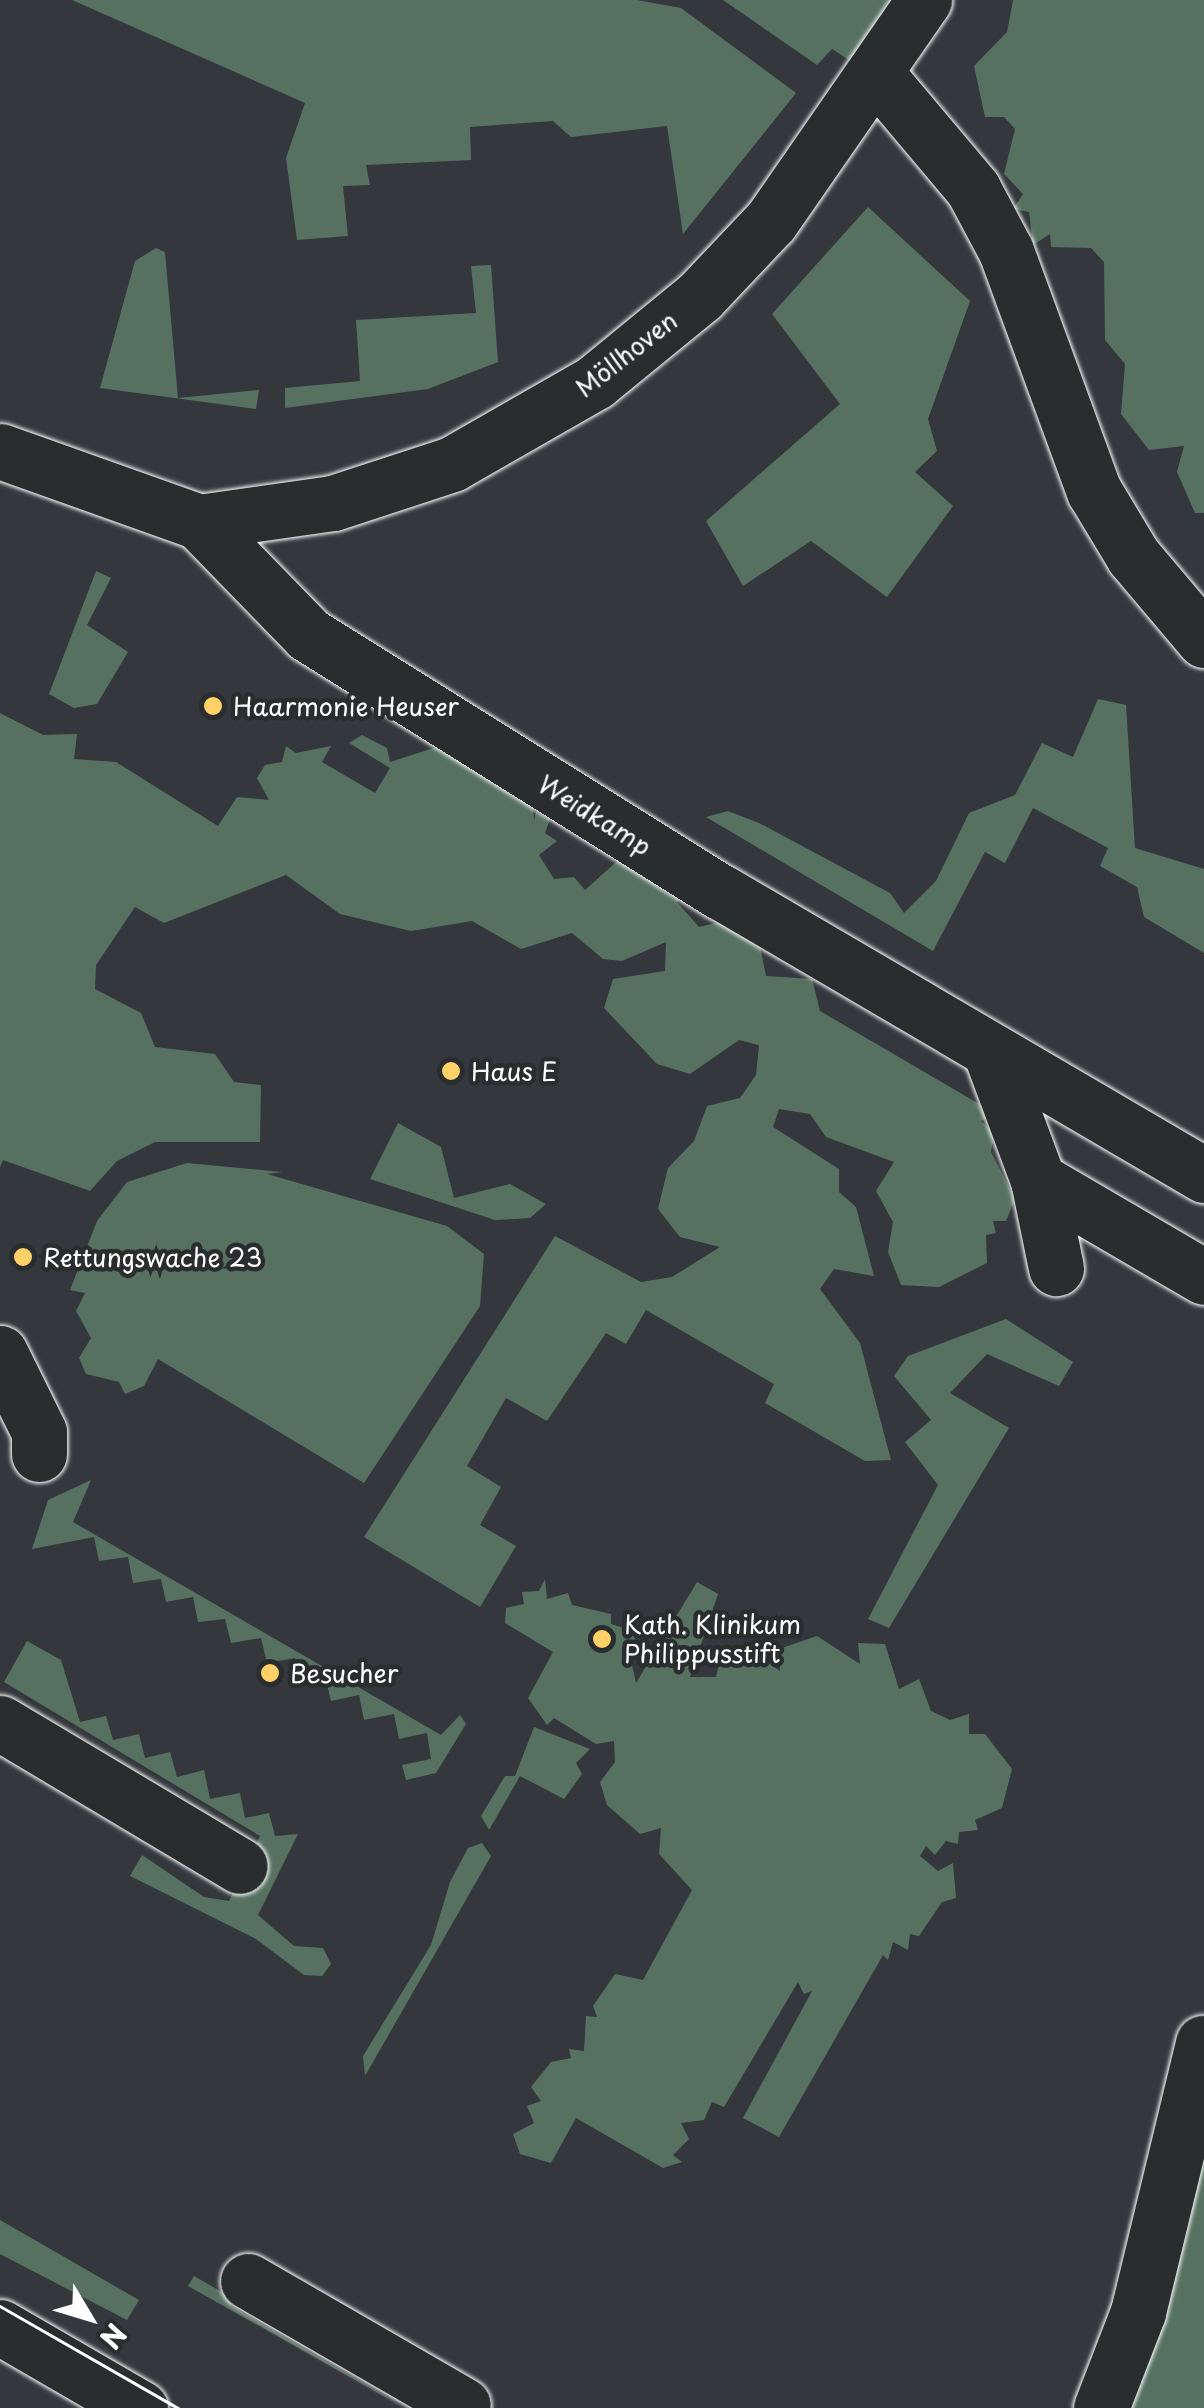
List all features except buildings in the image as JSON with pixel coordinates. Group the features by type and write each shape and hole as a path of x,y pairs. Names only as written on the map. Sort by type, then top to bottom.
{"street":[{"name":"Möllhoven","path":"200,522 365,494 452,464 550,412 736,259 878,76 924,0"},
{"path":"878,76 973,189 1006,251 1094,491 1133,556 1204,640"},
{"name":"Weidkamp","path":"0,450 200,522 309,635 990,1051 1204,1174"},
{"path":"990,1051 1038,1180 1056,1268"},
{"path":"1038,1180 1204,1278"},
{"path":"0,1353 39,1432 39,1454"},
{"path":"0,1723 240,1866"},
{"path":"1101,2408 1138,2312 1203,2043"},
{"path":"248,2281 463,2406"},
{"path":"0,2327 140,2408"}],"green space":[{"path":"72,0 637,0 681,8 796,93 683,234 667,126 571,137 553,121 470,127 471,160 366,165 370,185 343,186 348,236 297,240 286,158 305,103"},
{"path":"723,0 923,0 873,76 832,49 817,65"},
{"path":"1013,0 1204,0 1204,513 1195,513 1177,472 1184,446 1149,450 1121,414 1125,364 1105,340 1104,262 1091,248 1051,247 1050,234 1033,245 1029,212 1013,209 1023,194 1004,174 1015,129 1004,117 985,117 974,66 1007,32"},
{"path":"868,207 970,301 928,419 937,451 915,472 953,506 887,597 811,541 743,586 706,521 840,404 772,314"},
{"path":"156,248 165,252 178,398 259,390 256,409 100,388 135,261"},
{"path":"491,265 498,362 428,389 285,408 285,388 360,381 356,320 476,313 471,266"},
{"path":"96,571 111,578 87,625 128,652 97,704 74,708 49,694"},
{"path":"1098,699 1126,705 1135,848 1204,869 1204,953 1144,917 1137,887 1100,866 1108,848 1033,808 1005,863 985,852 933,951 706,817 728,811 759,823 890,893 904,913 936,881 969,813 1015,795 1042,743 1073,757"},
{"path":"0,713 43,735 77,734 74,759 116,762 218,826 237,797 269,800 257,778 265,765 282,762 286,746 296,753 331,746 322,762 375,793 390,768 349,743 362,735 387,748 390,762 443,745 515,788 510,795 533,806 534,820 536,812 550,819 545,833 557,841 539,855 554,879 574,877 585,890 624,855 669,895 683,896 677,902 699,927 720,922 759,941 766,976 812,979 820,1011 986,1108 990,1117 981,1121 994,1133 991,1152 1015,1199 1006,1221 993,1221 996,1233 986,1235 987,1263 939,1287 901,1285 888,1252 893,1222 876,1191 894,1162 826,1137 810,1114 779,1109 773,1127 839,1169 839,1192 856,1207 874,1276 834,1269 820,1289 860,1343 891,1460 865,1461 765,1403 774,1384 646,1310 626,1344 606,1333 547,1421 506,1398 467,1466 501,1487 480,1525 516,1546 480,1607 364,1537 555,1236 641,1282 672,1277 720,1247 680,1237 658,1209 668,1168 694,1141 707,1106 740,1098 756,1075 759,1045 739,1040 690,1074 657,1064 604,1008 613,979 665,971 666,942 622,961 603,959 572,933 521,949 472,921 411,931 340,914 286,875 164,923 135,907 96,965 95,989 141,1013 155,1047 215,1054 234,1082 261,1085 260,1142 155,1142 117,1161 90,1191 3,1160 0,1167"},
{"path":"398,1123 441,1147 454,1198 510,1184 546,1204 530,1218 495,1220 370,1179"},
{"path":"187,1163 282,1172 267,1174 447,1226 484,1254 480,1306 364,1483 158,1359 144,1386 125,1394 119,1382 86,1374 79,1358 91,1338 76,1311 85,1293 70,1290 97,1221 127,1182"},
{"path":"1006,1319 1073,1362 1059,1386 987,1354 950,1393 1009,1428 889,1628 868,1619 938,1485 905,1442 931,1420 894,1376 908,1356"},
{"path":"91,1480 73,1522 441,1735 460,1715 466,1724 436,1773 406,1780 402,1765 431,1759 427,1733 399,1739 394,1714 364,1720 359,1695 331,1701 325,1676 300,1682 295,1658 267,1663 261,1638 231,1643 225,1619 198,1622 193,1597 166,1602 161,1579 133,1583 128,1557 99,1561 94,1537 32,1549 48,1500"},
{"path":"545,1579 547,1599 568,1593 572,1605 611,1614 611,1624 630,1630 643,1653 631,1661 636,1683 697,1582 718,1594 690,1677 716,1677 721,1655 762,1658 780,1671 779,1649 817,1636 860,1664 858,1643 885,1644 899,1689 919,1679 931,1711 950,1720 969,1714 969,1734 985,1734 1012,1769 1002,1808 975,1820 978,1830 959,1832 958,1844 946,1841 935,1855 926,1846 920,1856 938,1871 953,1863 956,1898 942,1902 919,1936 910,1934 908,1950 893,1942 888,1960 883,1955 779,2137 743,2118 812,1991 804,1994 798,1982 724,2107 712,2102 704,2120 681,2123 689,2139 673,2155 682,2162 663,2168 576,2118 551,2163 520,2154 513,2134 534,2123 527,2106 541,2101 531,2087 551,2062 571,2058 569,2049 584,2051 586,2016 597,2017 593,2006 615,1974 643,1980 692,1890 659,1854 661,1828 640,1834 607,1805 600,1782 615,1762 614,1741 596,1744 554,1718 547,1725 528,1698 553,1652 505,1623 506,1608 524,1604 522,1592 539,1591"},
{"path":"27,1641 61,1660 80,1722 106,1716 113,1740 139,1734 145,1758 170,1752 177,1777 204,1770 210,1799 240,1793 245,1818 269,1813 275,1836 298,1834 258,1915 294,1946 323,1948 331,1964 322,1976 304,1975 256,1939 130,1876 142,1855 204,1897 229,1901 260,1836 4,1682"},
{"path":"534,1727 590,1749 576,1763 582,1774 564,1799 520,1776 489,1830 481,1816 505,1776 515,1776"},
{"path":"482,1843 491,1856 365,2076 363,2056 431,1945 450,1882 468,1848"},
{"path":"1204,2135 1204,2408 1125,2408"},
{"path":"0,2220 139,2300 127,2320 0,2254"},
{"path":"194,2276 234,2299 231,2306 405,2408 188,2286"}],"tram line":[{"path":"0,2306 178,2408"}],"place":[{"name":"Haarmonie Heuser","path":"213,706"},
{"name":"Haus E","path":"451,1071"},
{"name":"Rettungswache 23","path":"23,1257"},
{"name":"Kath. Klinikum Philippusstift","path":"602,1639"},
{"name":"Besucher","path":"270,1673"}]}
